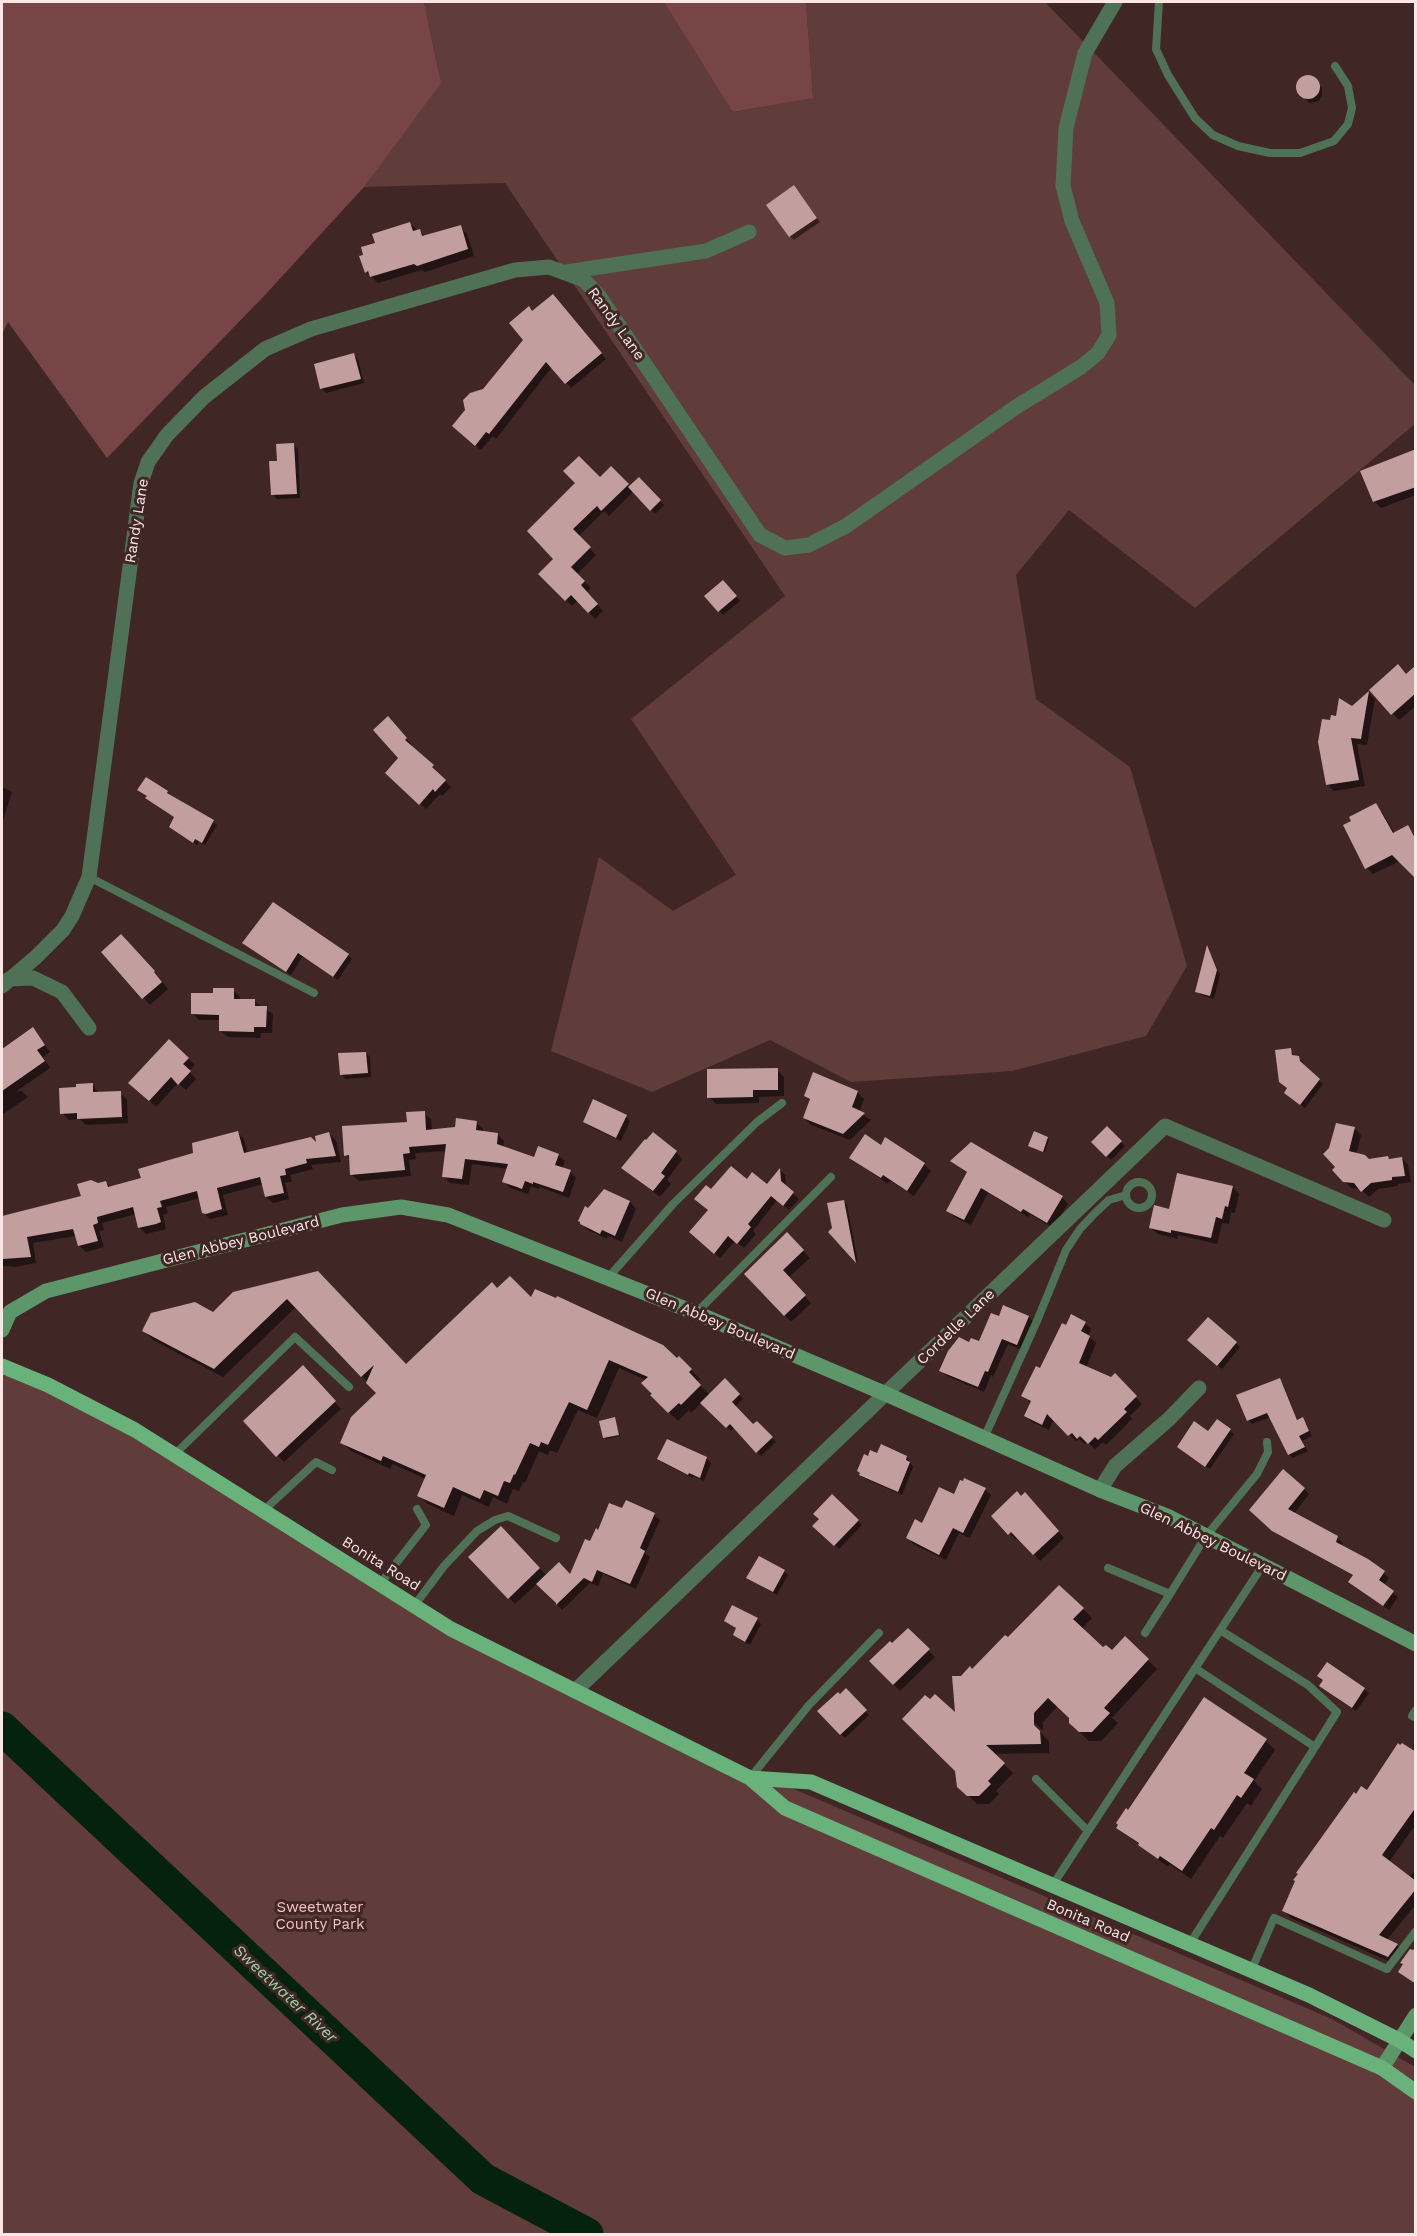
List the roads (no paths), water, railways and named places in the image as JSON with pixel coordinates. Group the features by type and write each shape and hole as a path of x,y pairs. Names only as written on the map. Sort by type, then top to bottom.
{"main road":[{"name":"Bonita Road","path":"2,1366 58,1390 135,1430 451,1629 750,1778 785,1808 1382,2068 1416,2092"},
{"name":"Bonita Road","path":"750,1778 811,1782 1309,1995 1399,2040 1416,2051"}],"street":[{"name":"Randy Lane","path":"5,982 36,957 63,930 72,916 88,877 141,483 148,462 167,435 204,397 265,349 310,329 515,270 549,267 584,280 599,296 760,535 785,548 809,545 846,526 1016,407 1080,367 1098,353 1109,334 1107,303 1072,221 1063,186 1066,128 1085,52 1115,2"},
{"path":"563,272 706,251 749,232"},
{"path":"5,982 33,978 62,992 89,1028"},
{"name":"Cordelle Lane","path":"574,1691 1165,1126 1384,1220"},
{"name":"Glen Abbey Boulevard","path":"2,1330 10,1312 46,1291 342,1215 401,1207 448,1215 696,1312 1100,1490 1167,1516 1416,1644"},
{"path":"1100,1490 1115,1466 1169,1419 1199,1388"},
{"path":"1382,2068 1416,2015"}],"lane":[{"path":"1159,2 1156,49 1168,75 1196,118 1213,135 1238,146 1270,153 1300,153 1334,141 1348,124 1352,108 1348,86 1335,66"},
{"path":"88,877 314,993"},
{"path":"608,1278 673,1204 757,1122 782,1103"},
{"path":"696,1312 831,1177"},
{"path":"984,1438 1037,1321 1066,1250 1080,1229 1109,1200 1126,1195"},
{"path":"175,1454 295,1337 349,1387"},
{"path":"1145,1634 1206,1536 1257,1474 1268,1452 1267,1442"},
{"path":"263,1511 316,1462 332,1470"},
{"path":"380,1584 426,1526 417,1509"},
{"path":"414,1606 444,1566 477,1532 495,1520 508,1516 556,1538"},
{"path":"1052,1886 1263,1565"},
{"path":"1108,1568 1170,1594"},
{"path":"1189,1945 1337,1712 1308,1685 1220,1630"},
{"path":"750,1778 809,1705 879,1633"},
{"path":"1195,1668 1315,1747"},
{"path":"1416,1710 1412,1716 1416,1718"},
{"path":"1036,1779 1088,1831"},
{"path":"1251,1971 1274,1918 1387,1969 1416,1931"}],"waterway":[{"name":"Sweetwater River","path":"2,1728 483,2179 587,2234"}],"park label":[{"name":"Sweetwater County Park","path":"320,1916"}]}
